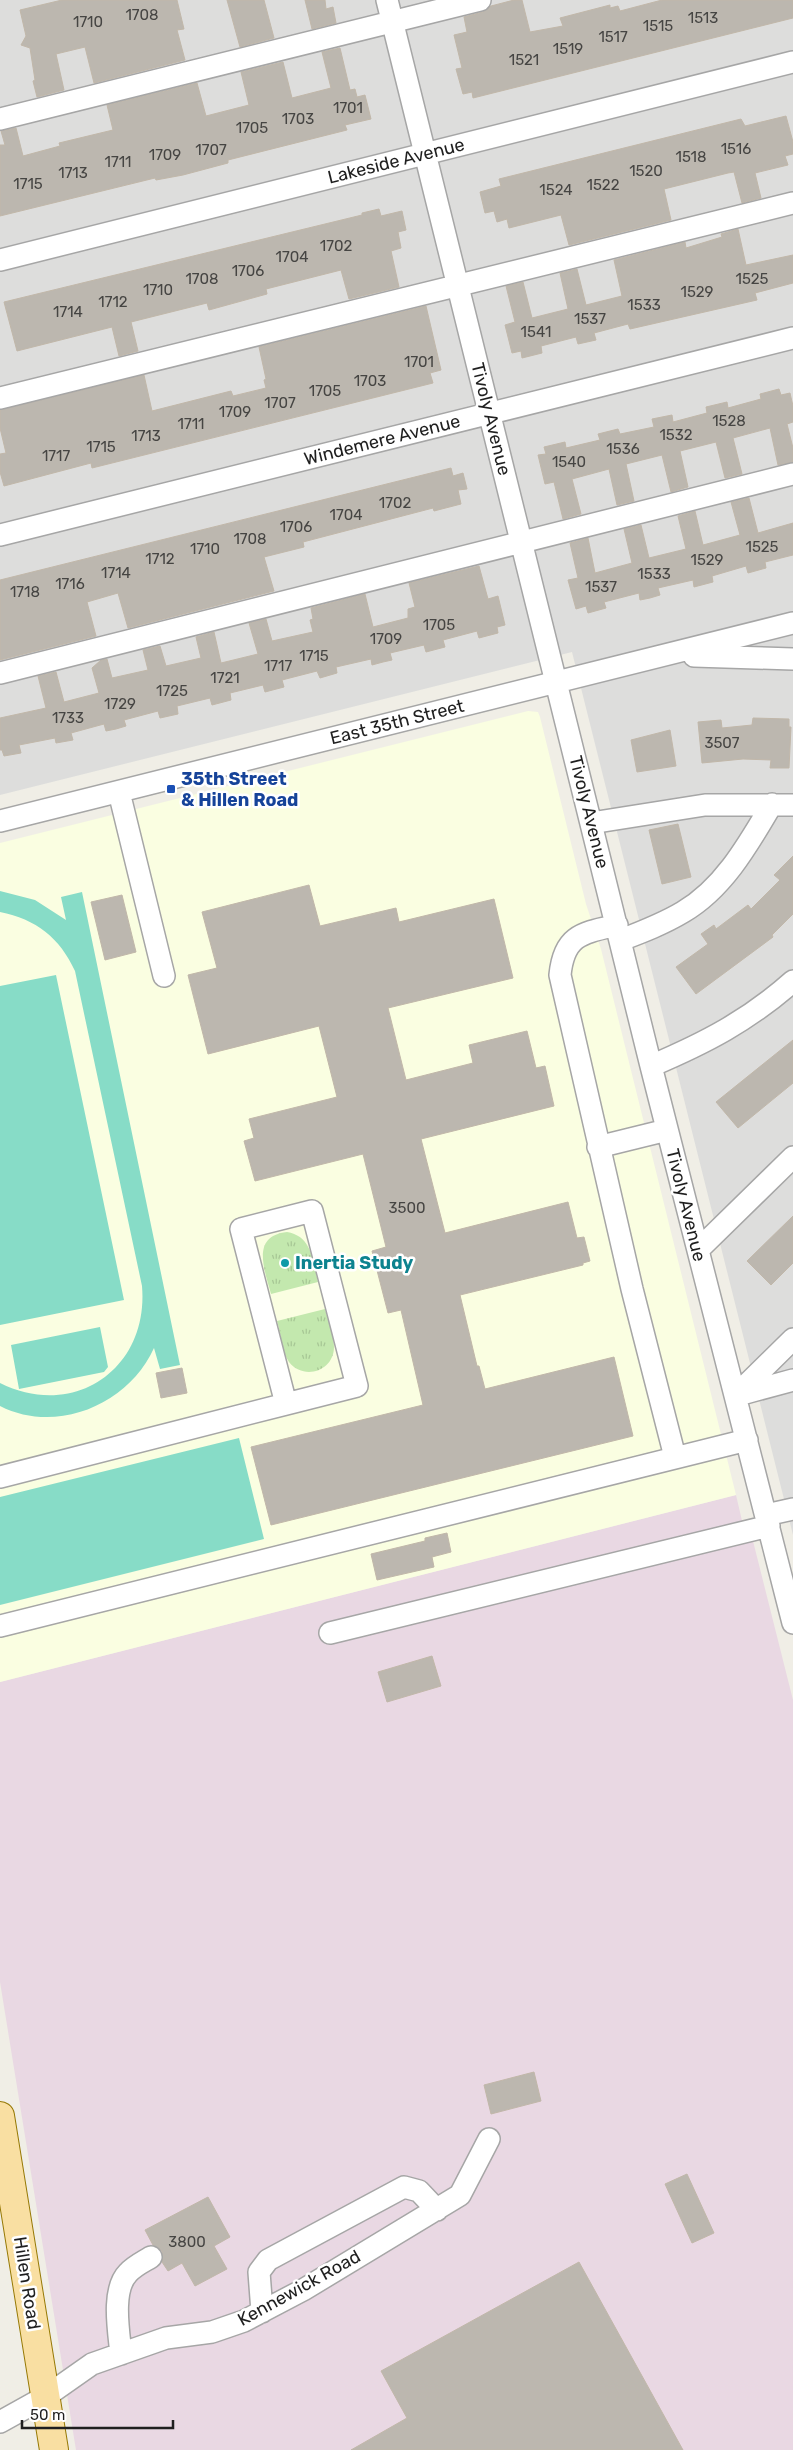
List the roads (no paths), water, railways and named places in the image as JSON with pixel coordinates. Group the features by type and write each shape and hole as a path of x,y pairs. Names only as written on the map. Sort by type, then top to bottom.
{"main road":[{"name":"Hillen Road","path":"0,2116 54,2450"}],"street":[{"name":"Tivoly Avenue","path":"387,0 667,1130 793,1623"},
{"path":"0,119 480,0"},
{"name":"Lakeside Avenue","path":"0,260 793,62"},
{"path":"0,398 793,203"},
{"name":"Windemere Avenue","path":"0,535 793,338"},
{"path":"0,673 793,474"},
{"name":"East 35th Street","path":"0,822 793,623"},
{"path":"666,655 793,659"},
{"path":"119,792 164,976"},
{"path":"591,823 705,805 783,805"},
{"path":"675,1458 598,1147 560,975 565,950 573,939 585,932 619,933 671,919 705,896 783,805"},
{"path":"651,1066 703,1044 745,1019 793,981"},
{"path":"598,1147 667,1130"},
{"path":"698,1250 793,1157"},
{"path":"0,1477 357,1386 312,1211 241,1229 286,1404"},
{"path":"736,1395 793,1338"},
{"path":"736,1395 793,1380"},
{"path":"0,1626 747,1440"},
{"path":"330,1633 768,1521 793,1508"},
{"name":"Kennewick Road","path":"0,2422 45,2397 92,2364 166,2338 212,2332 262,2312 460,2195 489,2139"},
{"path":"262,2312 259,2272 268,2260 404,2187 419,2190 436,2210"},
{"path":"121,2354 117,2309 120,2292 127,2274 151,2256"}],"place":[{"name":"35th Street & Hillen Road","path":"171,789"},
{"name":"Inertia Study","path":"285,1263"}]}
